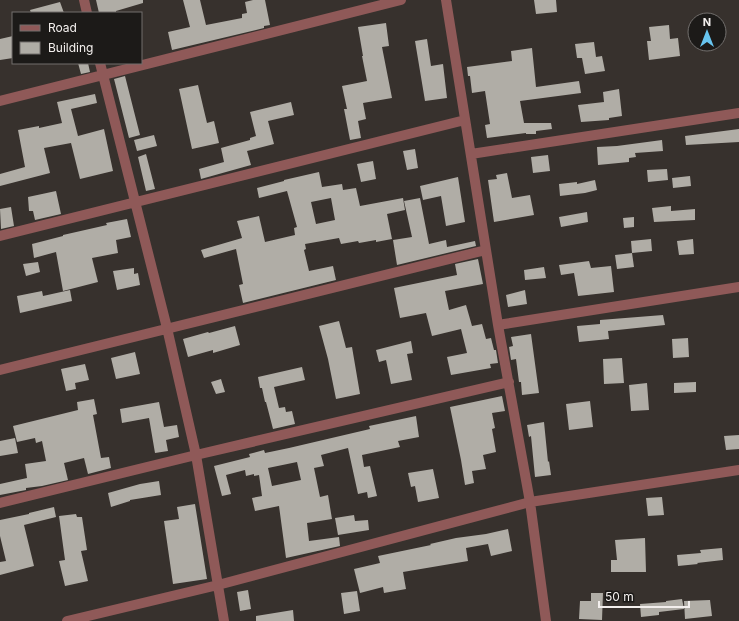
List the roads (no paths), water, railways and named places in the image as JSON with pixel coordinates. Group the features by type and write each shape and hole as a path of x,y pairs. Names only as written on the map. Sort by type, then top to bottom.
{"street":[{"path":"84,0 88,12"},
{"path":"0,101 401,0"},
{"path":"446,0 498,325 530,502 546,621"},
{"path":"100,64 196,455 224,621"},
{"path":"471,154 739,113"},
{"path":"0,236 465,120"},
{"path":"0,370 486,250"},
{"path":"498,325 739,287"},
{"path":"0,503 196,455 509,382"},
{"path":"67,621 218,585 530,502 739,470"}]}
